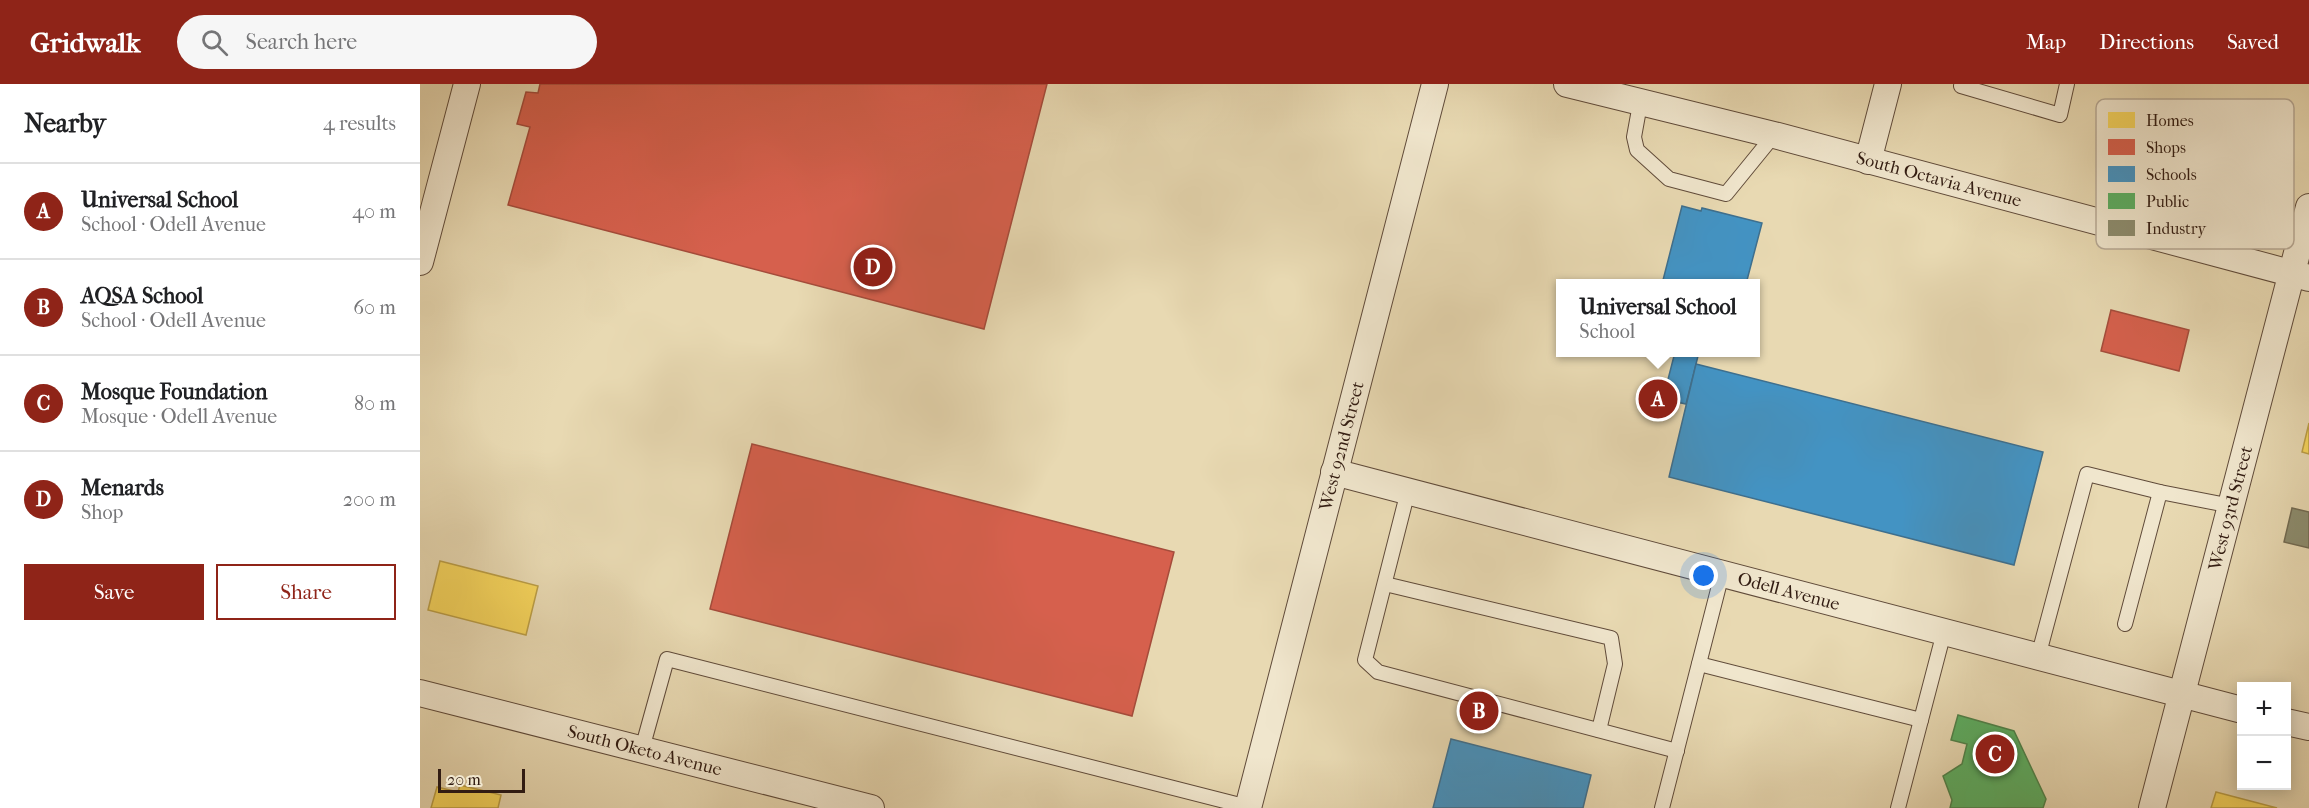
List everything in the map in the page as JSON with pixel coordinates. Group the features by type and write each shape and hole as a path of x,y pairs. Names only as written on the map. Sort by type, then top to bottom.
{"street":[{"path":"422,247 467,84"},
{"name":"West 92nd Street","path":"1248,808 1435,84"},
{"name":"South Octavia Avenue","path":"1567,84 1640,104 1774,135 2096,222"},
{"path":"1868,161 1888,84"},
{"name":"West 93rd Street","path":"2152,808 2232,506 2301,276 2309,207"},
{"name":"South Octavia Avenue","path":"2199,249 2301,276"},
{"name":"Odell Avenue","path":"1334,472 2237,709"},
{"name":"South Oketo Avenue","path":"420,693 871,808"},
{"path":"2291,723 2309,727"}],"lane":[{"path":"1962,84 1961,86 2060,115 2067,84"},
{"path":"1640,104 1634,137 1637,150 1669,179 1726,194 1774,135"},
{"path":"2038,657 2087,474 2160,492 2232,506"},
{"path":"1408,491 1365,660 1378,672 1677,751"},
{"path":"2125,624 2160,492"},
{"path":"1662,808 1722,574"},
{"path":"1385,584 1611,638 1615,664 1599,730"},
{"path":"1898,808 1944,632"},
{"path":"642,749 667,659 1248,808"},
{"path":"1699,664 1921,720"}],"building: Homes":[{"path":"2309,423 2309,454 2302,452"},
{"path":"440,561 538,586 526,635 428,610"},
{"path":"460,785 501,795 498,808 431,808 437,787 458,792"},
{"path":"2216,792 2277,808 2211,808"}],"building: Shops":[{"path":"540,84 1047,84 984,329 508,205 530,127 517,124 526,92 538,93"},
{"path":"2111,310 2189,330 2179,371 2101,351"},
{"path":"752,444 1174,552 1132,716 710,609"}],"building: Schools":[{"path":"1682,206 1701,211 1702,208 1762,223 1747,279 1663,279"},
{"path":"1674,357 1698,357 1686,404 1663,399"},
{"path":"1696,364 2043,452 2014,565 1669,477"},
{"path":"1451,739 1591,775 1583,808 1433,808"}],"building: Public":[{"path":"1958,715 2014,731 2046,799 2043,808 1950,808 1952,800 1943,776 1962,764 1967,744 1951,740"}],"building: Industry":[{"path":"2292,508 2309,512 2309,548 2284,542"}],"place":[{"name":"Menards","path":"873,267"},
{"name":"Universal School","path":"1658,399"},
{"name":"AQSA School","path":"1479,711"},
{"name":"Mosque Foundation","path":"1995,754"}]}
